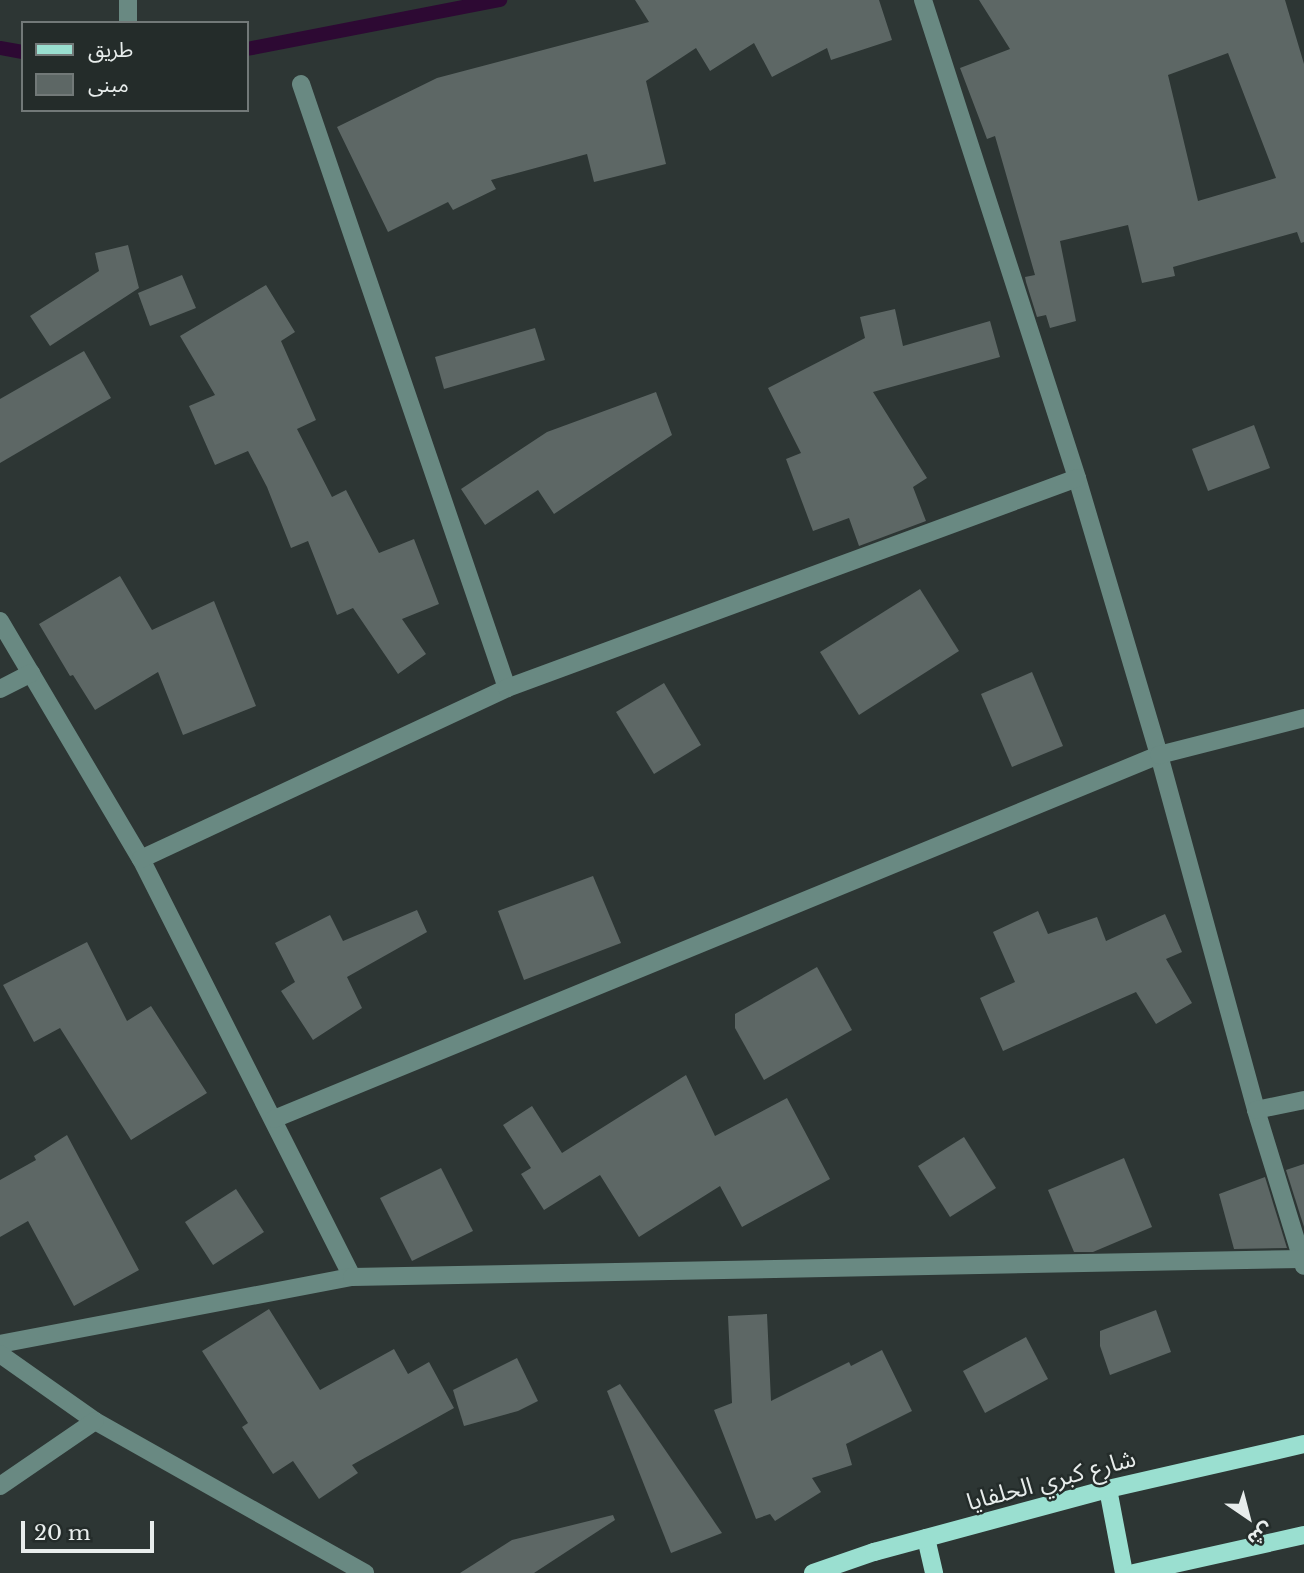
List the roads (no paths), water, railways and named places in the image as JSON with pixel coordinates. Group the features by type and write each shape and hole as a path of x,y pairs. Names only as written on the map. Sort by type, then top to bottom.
{"main road":[{"name":"شارع كبري الحلفايا","path":"813,1573 926,1538 1108,1489 1304,1444"},
{"path":"1108,1489 1124,1573"},
{"path":"1134,1573 1166,1569 1304,1535"},
{"path":"926,1538 934,1573"}],"street":[{"path":"128,0 128,21"},
{"path":"0,1344 352,1277 1303,1262 1256,1110 1159,755 1077,478 923,0"},
{"path":"301,84 507,688"},
{"path":"141,859 507,688 1077,478"},
{"path":"0,621 141,859 352,1277"},
{"path":"0,689 31,673"},
{"path":"274,1119 1159,755 1304,718"},
{"path":"1256,1110 1304,1100"},
{"path":"0,1354 94,1421 365,1573"},
{"path":"0,1486 94,1421"}],"waterway":[{"path":"248,49 500,0"},
{"path":"0,48 21,52"}]}
